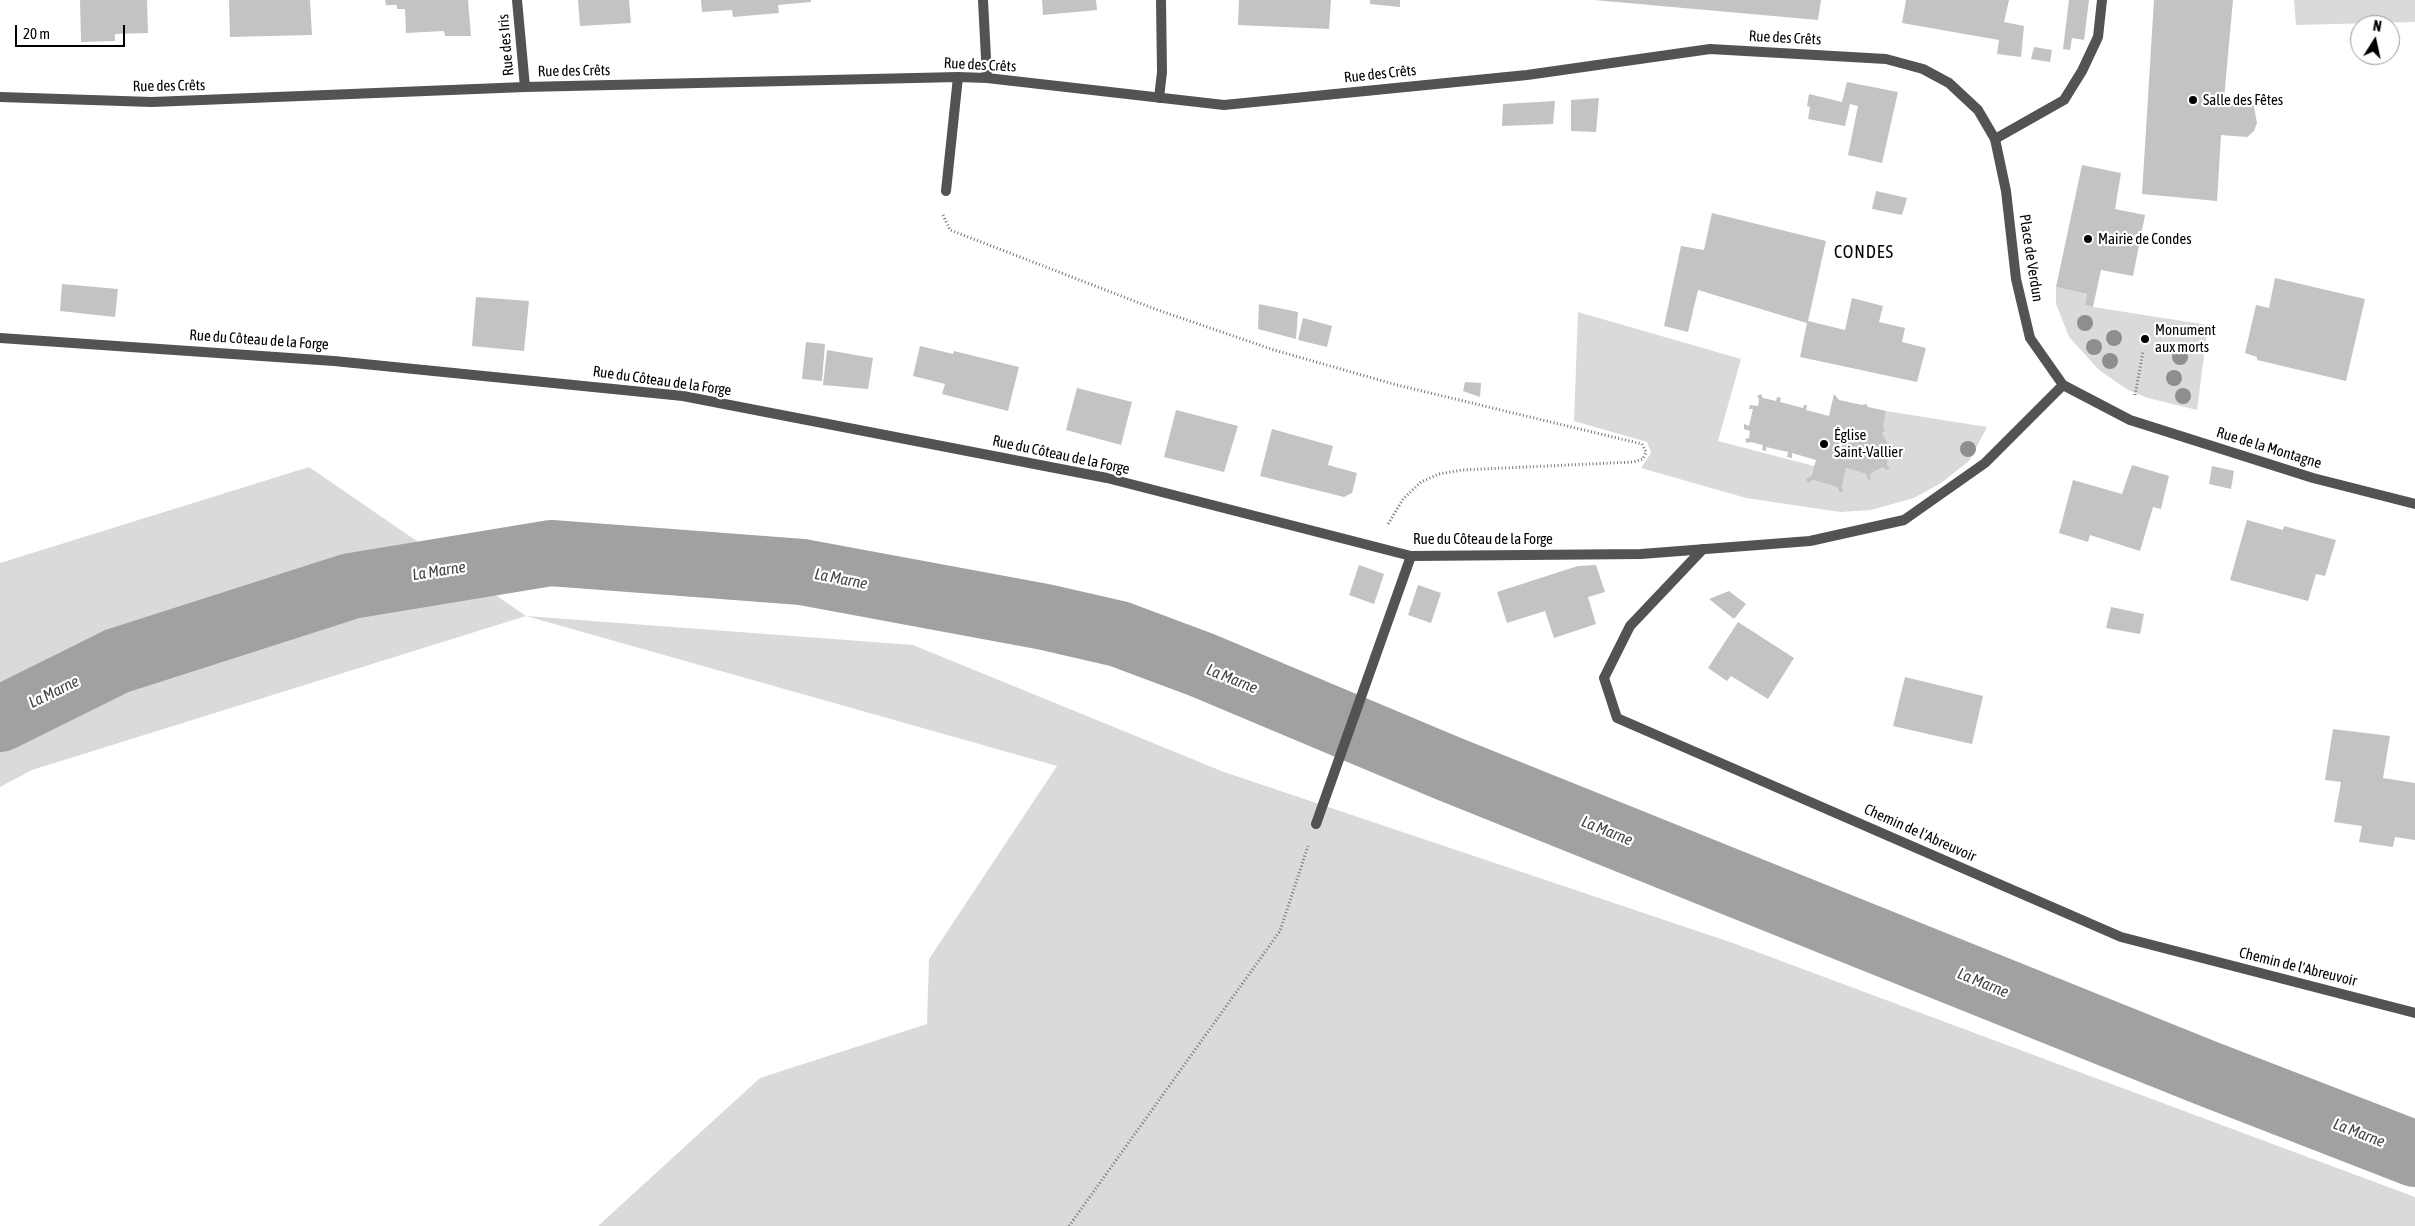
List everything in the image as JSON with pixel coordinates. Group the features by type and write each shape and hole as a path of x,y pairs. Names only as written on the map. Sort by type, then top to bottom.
{"street":[{"name":"Rue des Iris","path":"517,0 525,88"},
{"path":"983,0 987,78"},
{"path":"1159,98 1162,72 1161,0"},
{"path":"1995,139 2064,100 2082,71 2098,37 2102,0"},
{"name":"Rue des Crêts","path":"0,97 152,102 525,88 958,77 987,78 1159,98 1234,104 1528,75 1710,49 1886,59 1923,69 1949,83"},
{"path":"946,191 958,77"},
{"name":"Place de Verdun","path":"1949,83 1978,110 1995,139 2006,191 2016,279 2030,338 2063,385 2116,414"},
{"name":"Rue du Côteau de la Forge","path":"0,338 334,361 683,396 1107,478 1410,556 1641,554 1810,541 1904,520 1985,463 2063,385"},
{"name":"Rue de la Montagne","path":"2116,414 2313,478 2415,504"},
{"name":"Chemin de l'Abreuvoir","path":"1703,549 1630,626 1604,678 1617,718 2120,937 2415,1013"},
{"path":"1316,824 1410,556"}],"path":[{"path":"946,191 943,216 950,230 1138,302 1274,350 1397,385 1642,444 1646,452 1643,459 1633,462 1462,470 1439,474 1421,482 1403,499 1391,516 1378,547"},
{"path":"2130,420 2143,352"},
{"path":"1069,1226 1280,931 1316,824"}],"shaded area":[{"path":"2294,0 2415,0 2415,22 2400,22 2400,15 2350,15 2350,24 2296,25"},
{"path":"2056,287 2087,294 2085,305 2093,307 2208,325 2197,410 2148,398 2128,390 2099,370 2069,337 2056,304"},
{"path":"1578,312 1741,359 1718,441 1814,466 1808,483 1813,480 1837,487 1840,493 1844,491 1842,487 1846,468 1866,474 1868,479 1870,474 1883,467 1886,471 1889,469 1887,465 1890,450 1895,450 1895,447 1889,446 1882,433 1886,411 1987,427 1969,461 1941,483 1914,498 1871,510 1840,512 1746,498 1641,468 1651,453 1647,442 1574,421"},
{"path":"309,467 526,616 32,770 0,787 0,563"},
{"path":"526,616 913,645 1224,772 1733,943 2415,1197 2415,1226 598,1226 760,1078 927,1024 929,959 1057,766"}],"building":[{"path":"80,0 147,0 148,33 115,34 115,41 81,42"},
{"path":"229,0 310,0 312,35 230,37"},
{"path":"385,0 468,0 471,36 445,36 444,31 406,33 405,9 397,9 397,5 386,5"},
{"path":"578,0 629,0 631,23 580,26"},
{"path":"701,0 811,0 811,2 778,5 779,13 733,17 732,10 702,12"},
{"path":"1042,0 1096,0 1097,10 1043,15"},
{"path":"1239,0 1331,0 1329,29 1238,25"},
{"path":"1370,0 1400,0 1400,7 1370,4"},
{"path":"1594,0 1821,0 1818,20"},
{"path":"1906,0 2009,0 2004,22 2024,26 2021,57 1997,54 1999,40 1902,23"},
{"path":"2069,0 2089,0 2084,40 2072,38 2070,50 2063,49"},
{"name":"Salle des Fêtes","path":"2154,0 2233,0 2224,99 2253,101 2257,123 2254,131 2247,137 2221,135 2217,201 2142,194"},
{"path":"2034,47 2052,50 2050,62 2031,59"},
{"path":"1847,82 1898,92 1882,163 1848,155 1858,106 1850,104 1845,126 1808,119 1810,107 1807,106 1809,94 1842,102"},
{"path":"1599,98 1596,132 1571,131 1571,100"},
{"path":"1555,101 1553,124 1502,126 1503,104"},
{"path":"2082,165 2121,173 2115,209 2145,215 2133,276 2101,270 2093,307 2085,305 2087,294 2056,287"},
{"path":"1876,191 1907,198 1902,215 1872,209"},
{"path":"1712,213 1826,241 1808,321 1845,330 1852,298 1883,306 1879,322 1905,328 1902,342 1926,348 1917,382 1800,357 1807,323 1698,290 1688,332 1664,326 1681,246 1704,250"},
{"path":"2275,278 2365,299 2346,381 2257,360 2257,357 2245,353 2256,305 2269,308"},
{"path":"62,284 118,289 115,317 60,311"},
{"path":"476,297 529,301 524,351 472,346"},
{"path":"1259,304 1298,312 1296,339 1258,329"},
{"path":"1303,318 1332,326 1327,347 1298,340"},
{"path":"806,342 825,344 822,381 802,379"},
{"path":"920,346 953,354 954,351 1019,367 1008,411 942,394 945,384 913,376"},
{"path":"827,350 873,358 868,389 823,385"},
{"path":"1465,382 1481,383 1480,397 1463,391"},
{"path":"1077,388 1132,402 1121,445 1066,430"},
{"name":"Église Saint-Vallier","path":"1761,394 1763,398 1776,401 1777,397 1781,398 1780,402 1803,408 1804,405 1807,405 1806,410 1829,416 1834,394 1839,400 1862,405 1866,404 1868,407 1886,411 1883,428 1885,431 1882,433 1889,446 1895,446 1895,450 1890,450 1887,465 1890,468 1886,471 1883,467 1870,474 1871,479 1868,480 1866,474 1846,468 1842,487 1844,491 1840,493 1837,487 1813,480 1808,483 1806,479 1811,476 1816,460 1792,453 1792,458 1787,457 1788,452 1766,447 1766,451 1762,450 1763,445 1747,443 1745,439 1749,438 1750,431 1744,429 1744,424 1749,426 1753,409 1749,409 1750,405 1758,406 1759,399 1757,396"},
{"path":"1176,410 1238,426 1224,472 1164,457"},
{"path":"1272,429 1333,446 1328,465 1357,473 1352,493 1344,497 1260,476"},
{"path":"2132,465 2169,476 2161,509 2153,507 2140,551 2090,535 2088,542 2059,533 2073,480 2122,494"},
{"path":"2212,466 2234,471 2231,489 2209,484"},
{"path":"2247,520 2283,530 2284,526 2336,540 2325,576 2316,574 2308,601 2230,580"},
{"path":"1359,565 1384,574 1374,604 1349,595"},
{"path":"1596,565 1605,592 1588,597 1596,624 1554,638 1545,611 1507,623 1497,592 1578,566"},
{"path":"1418,585 1441,593 1431,623 1408,615"},
{"path":"1729,591 1746,604 1734,619 1709,599"},
{"path":"2111,607 2144,614 2140,634 2106,628"},
{"path":"1738,622 1794,658 1768,699 1731,676 1727,681 1708,668"},
{"path":"1905,677 1983,696 1972,744 1893,726"},
{"path":"2333,729 2390,736 2383,778 2415,783 2415,840 2395,837 2393,847 2359,842 2362,826 2334,822 2341,782 2325,780"}],"waterway":[{"name":"La Marne","path":"0,719 117,661 351,586 551,553 802,572 1045,617 1119,634 1202,665 1447,768 2206,1073 2415,1154"}],"place":[{"name":"Salle des Fêtes","path":"2193,100"},
{"name":"Mairie de Condes","path":"2088,239"},
{"name":"Monument aux morts","path":"2145,339"},
{"name":"Église Saint-Vallier","path":"1824,444"}],"district":[{"name":"CONDES","path":"1864,252"}]}
